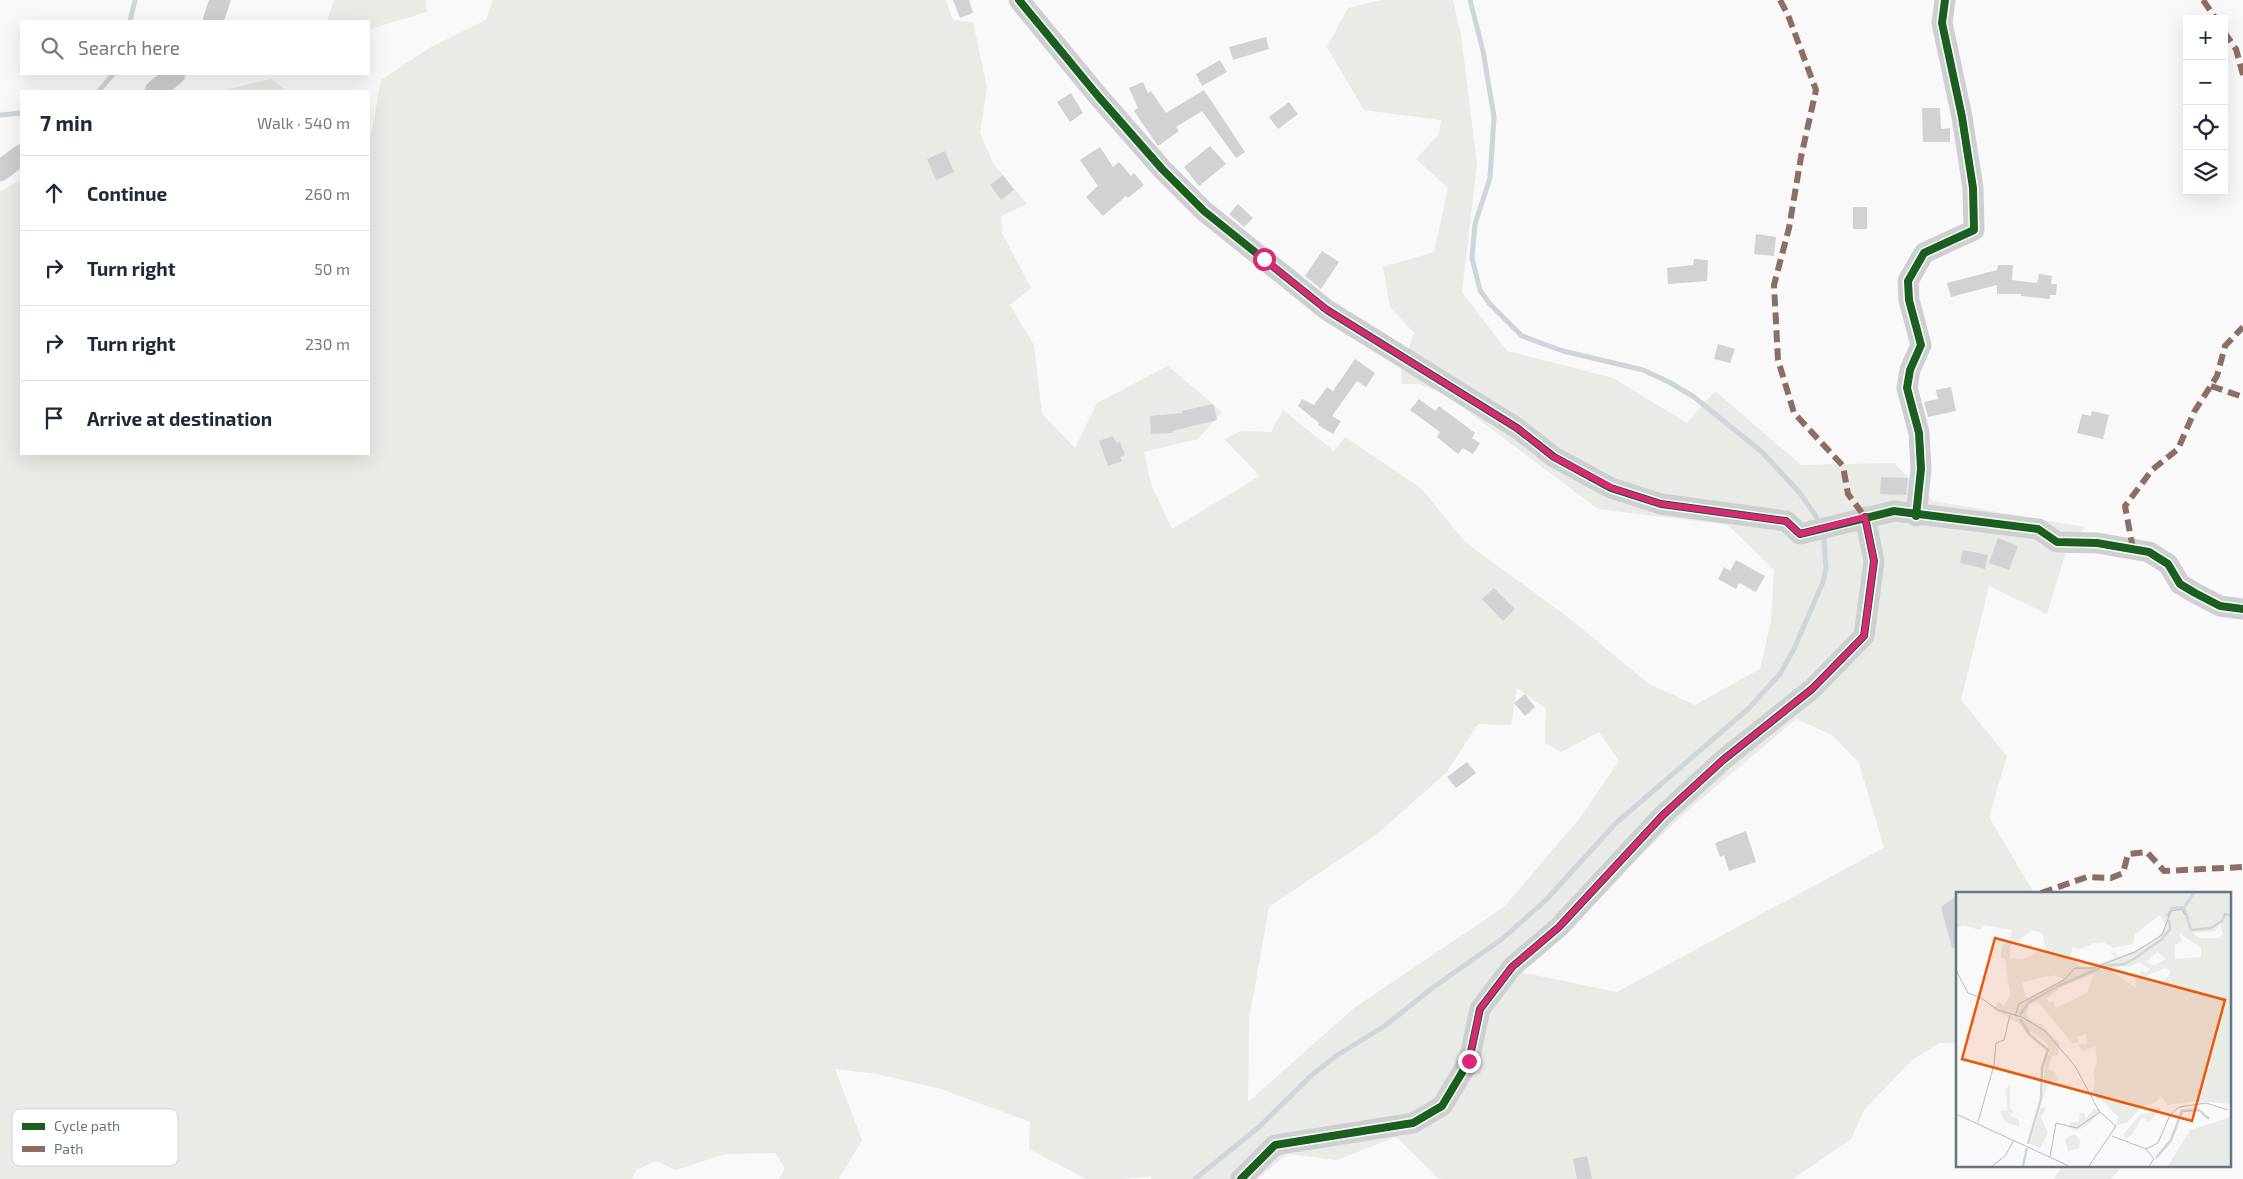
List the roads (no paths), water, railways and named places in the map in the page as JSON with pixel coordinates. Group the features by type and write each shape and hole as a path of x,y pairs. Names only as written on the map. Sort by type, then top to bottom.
{"street":[{"path":"213,20 220,0"},
{"path":"1019,0 1098,96 1162,169 1204,211 1327,310 1517,428 1554,457 1612,488 1661,504 1786,521 1800,534 1894,511 1916,516 2038,529 2057,542 2097,543 2149,552 2168,564 2180,584 2220,606 2243,610"},
{"path":"1916,516 1922,469 1920,433 1907,388 1910,370 1921,345 1909,300 1908,281 1924,253 1974,230 1973,188 1962,117 1942,23 1945,0"},
{"path":"156,90 174,75"},
{"path":"0,171 20,156"},
{"path":"1241,1179 1275,1145 1413,1123 1442,1106 1469,1061 1480,1009 1512,967 1559,927 1663,815 1723,760 1812,689 1864,636 1874,561 1865,517"}],"waterway":[{"path":"130,20 135,0"},
{"path":"1470,0 1483,51 1494,117 1490,178 1475,224 1472,258 1480,290 1489,303 1522,336 1563,351 1643,370 1669,382 1694,397 1762,452 1799,492 1816,516 1818,524"},
{"path":"100,90 112,75"},
{"path":"0,115 20,113"},
{"path":"1195,1179 1259,1127 1313,1074 1336,1056 1386,1025 1431,989 1502,939 1546,900 1615,824 1748,709 1780,674 1794,649 1823,582 1826,568 1824,540 1821,534"}]}
